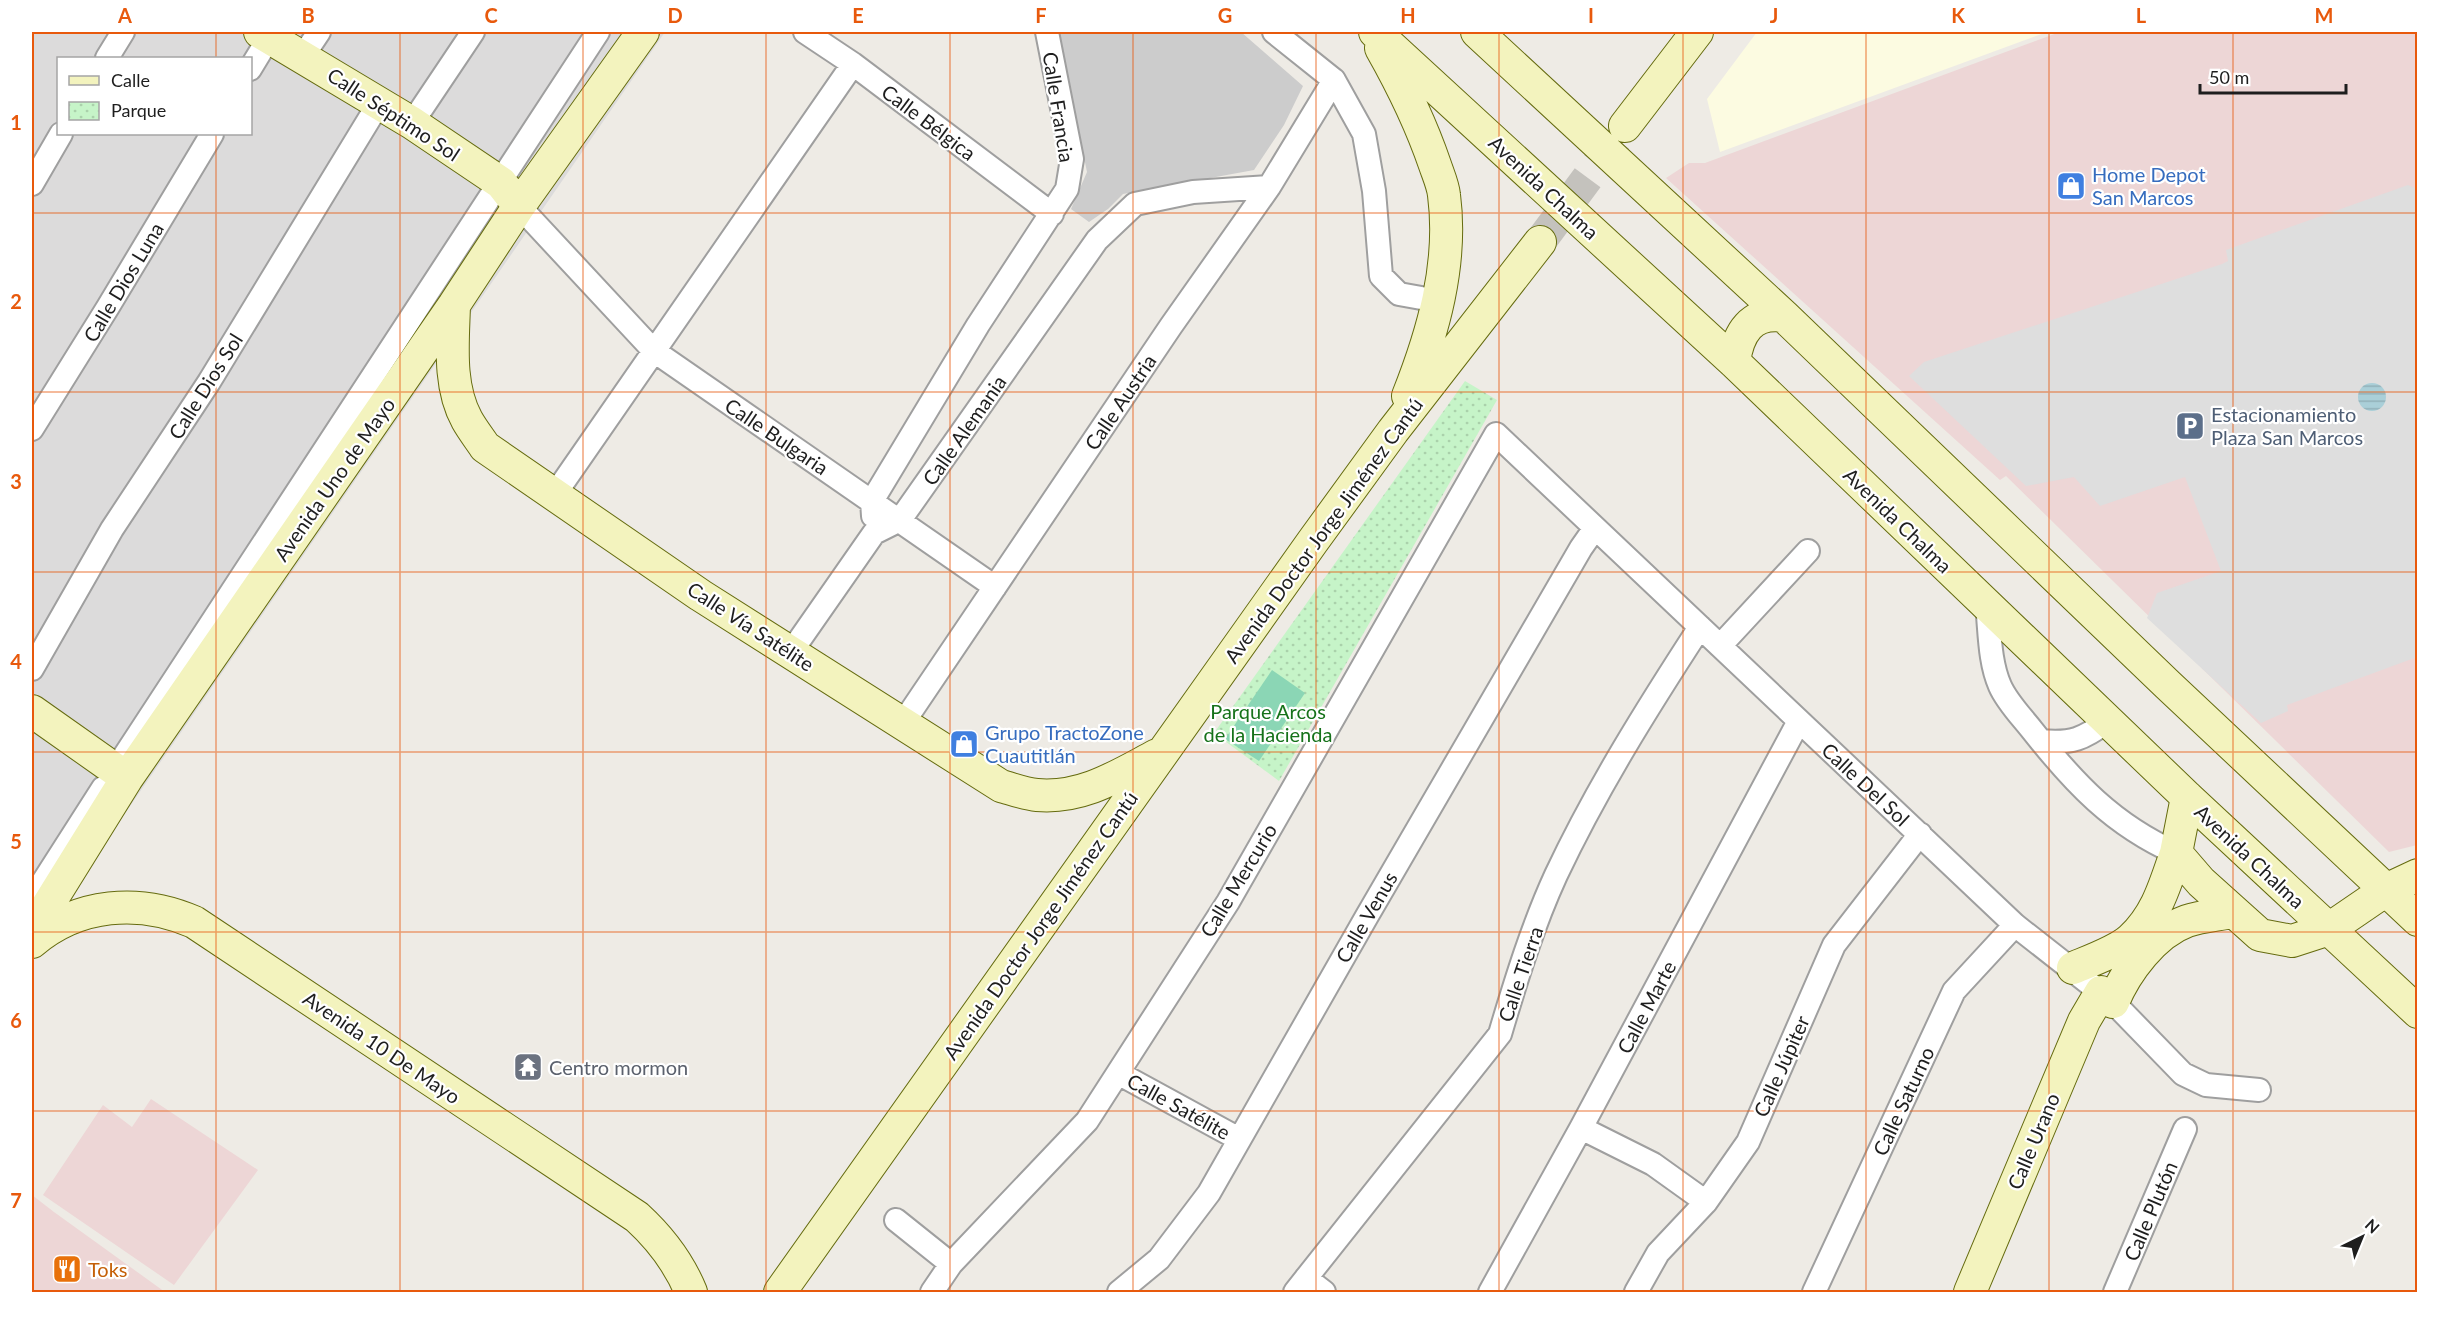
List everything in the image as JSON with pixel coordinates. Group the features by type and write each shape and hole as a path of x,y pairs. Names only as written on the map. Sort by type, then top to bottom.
{"main road":[{"name":"Avenida Uno de Mayo","path":"32,931 121,774 454,305 510,195 643,32"},
{"path":"1374,32 1412,109 1444,193 1444,259 1438,301 1427,345 1393,431"},
{"name":"Avenida Chalma","path":"1374,32 1734,362 2187,797 2418,1012"},
{"path":"1476,32 1784,316 2168,685 2418,920"},
{"path":"1625,126 1697,32"},
{"name":"Calle Séptimo Sol","path":"265,34 311,44 379,103 412,123 510,195"},
{"name":"Avenida Doctor Jorge Jiménez Cantú","path":"780,1293 1393,431 1540,242"},
{"name":"Calle Vía Satélite","path":"454,305 452,351 455,374 466,418 485,447 700,595 1000,786 1036,795 1068,794 1096,787 1163,752"},
{"path":"1734,362 1736,343 1752,323 1767,315 1784,316"},
{"path":"32,711 121,774"},
{"path":"2073,968 2130,940 2153,914 2162,896 2176,853 2187,797"},
{"path":"2176,853 2232,912 2260,935 2292,941 2329,929 2386,890 2418,875"},
{"name":"Avenida 10 De Mayo","path":"32,942 55,925 73,916 111,907 145,907 194,921 637,1217 677,1262 691,1293"},
{"name":"Calle Urano","path":"1970,1293 2085,1021 2168,930 2188,920 2232,912"}],"street":[{"path":"108,57 123,32"},
{"path":"412,123 473,32"},
{"path":"32,898 121,774 510,195 598,32"},
{"name":"Calle Bélgica","path":"805,32 854,64 1052,214"},
{"name":"Calle Francia","path":"872,501 978,325 1067,189 1072,159 1047,32"},
{"path":"1274,32 1334,80 1364,134 1374,191 1381,276 1399,294 1438,301"},
{"path":"252,64 265,34"},
{"path":"555,494 854,64"},
{"name":"Calle Austria","path":"903,723 1171,326 1269,187 1334,80"},
{"name":"Calle Dios Sol","path":"32,669 112,529 209,382 379,103"},
{"path":"32,184 60,135"},
{"name":"Calle Dios Luna","path":"32,429 211,135"},
{"name":"Calle Alemania","path":"791,652 874,533 900,520 1097,240 1135,204 1192,192 1269,187"},
{"name":"Calle Bulgaria","path":"510,195 654,351 995,587"},
{"name":"Calle Del Sol","path":"1496,434 2015,925 2073,968 2107,997 2183,1074 2206,1085 2259,1090"},
{"name":"Calle Mercurio","path":"932,1293 951,1264 1087,1121 1228,902 1496,434"},
{"path":"872,501 874,533"},
{"name":"Calle Venus","path":"1119,1293 1159,1259 1209,1193 1396,865 1595,528"},
{"path":"1720,646 1808,551"},
{"path":"1987,605 1993,662 2000,686 2041,741 2084,791 2110,813 2146,840 2176,853"},
{"name":"Calle Tierra","path":"1300,1285 1500,1034 1515,982 1556,876 1630,736 1700,627"},
{"name":"Calle Marte","path":"1490,1293 1799,721"},
{"path":"2041,741 2058,743 2074,741 2088,735 2108,721"},
{"name":"Calle Júpiter","path":"1636,1293 1658,1253 1706,1202 1748,1142 1834,945 1920,834"},
{"name":"Calle Saturno","path":"1814,1293 1954,991 2015,925"},
{"name":"Calle Satélite","path":"1118,1072 1239,1139"},
{"path":"1581,1128 1653,1164 1706,1202"},
{"name":"Calle Plutón","path":"2115,1293 2185,1128"},
{"path":"896,1220 951,1264"},
{"path":"1300,1285 1324,1293"}],"shaded area":[{"path":"32,32 665,32 32,948"},
{"path":"1058,32 1241,32 1303,86 1284,125 1254,170 1123,194 1108,209 1089,222 1071,209 1087,172"},
{"path":"1757,32 2047,32 1720,152 1707,99"},
{"path":"2060,32 2417,32 2417,845 2389,852 2006,476 2000,480 1666,178 1689,163 1705,163"},
{"name":"Estacionamiento Plaza San Marcos","path":"2408,185 2417,189 2417,657 2287,705 2288,711 2261,723 2147,618 2157,593 2221,571 2185,477 2100,506 2074,477 2026,486 1909,376 1924,362 2222,264 2228,261 2226,250"},
{"path":"151,1099 258,1170 174,1285 43,1195 103,1105 132,1127"},
{"name":"Toks","path":"32,1195 54,1212 165,1292 32,1292"}],"green space":[{"name":"Parque Arcos de la Hacienda","path":"1465,381 1497,400 1279,781 1214,733"},
{"path":"1272,670 1305,693 1259,761 1225,739"}],"water":[{"path":"2372,383 2382,387 2386,397 2382,407 2372,411 2362,407 2358,397 2362,387"}],"tunnel":[{"path":"1540,242 1623,130"}],"place":[{"name":"Home Depot San Marcos","path":"2071,186"},
{"name":"Estacionamiento Plaza San Marcos","path":"2190,426"},
{"name":"Grupo TractoZone Cuautitlán","path":"964,744"},
{"name":"Centro mormon","path":"528,1067"},
{"name":"Toks","path":"67,1269"}]}
